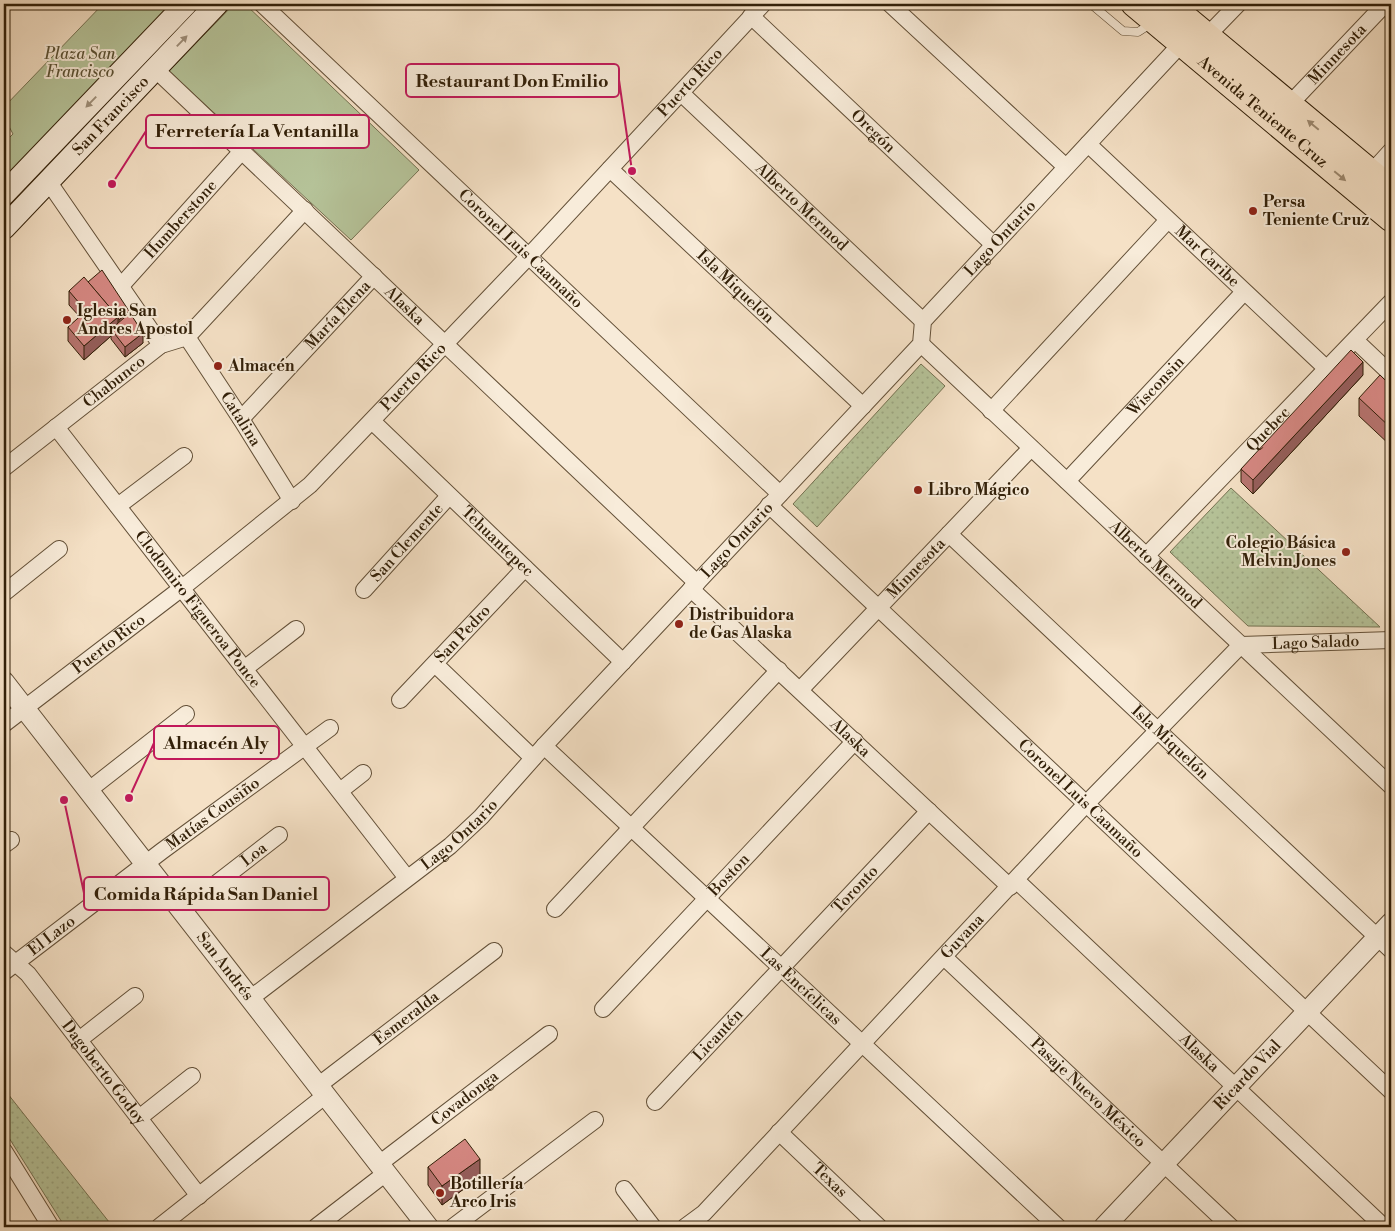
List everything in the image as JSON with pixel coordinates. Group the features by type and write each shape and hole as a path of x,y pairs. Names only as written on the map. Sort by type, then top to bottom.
{"main road":[{"name":"San Francisco","path":"4,194 186,4"},
{"name":"San Francisco","path":"4,228 217,4"},
{"name":"Avenida Teniente Cruz","path":"1134,4 1162,12 1207,36 1391,189"},
{"name":"Avenida Teniente Cruz","path":"1162,12 1181,44 1391,219"}],"street":[{"name":"Coronel Luis Caamaño","path":"262,4 529,256 774,500 878,608 1391,1091"},
{"name":"Puerto Rico","path":"4,724 182,588 310,485 529,256 763,4"},
{"path":"890,4 1066,167"},
{"path":"1207,36 1238,4"},
{"name":"Minnesota","path":"1289,104 1385,4"},
{"name":"Oregón","path":"751,16 994,245"},
{"name":"Lago Ontario","path":"923,322 1181,44"},
{"name":"Alaska","path":"155,68 446,343 778,670 929,811 1013,883 1384,1227"},
{"name":"Alberto Mermod","path":"681,93 923,322"},
{"name":"Mar Caribe","path":"1088,144 1327,369"},
{"name":"Humberstone","path":"120,287 242,151"},
{"path":"1371,172 1391,151"},
{"name":"Isla Miquelón","path":"610,169 863,406"},
{"path":"48,181 161,345"},
{"path":"187,337 305,210"},
{"path":"991,411 1168,220"},
{"name":"María Elena","path":"241,419 374,276"},
{"name":"Wisconsin","path":"1067,481 1244,292"},
{"name":"Quebec","path":"1146,556 1391,302"},
{"path":"921,344 923,322"},
{"name":"Chabunco","path":"4,468 161,345 187,337"},
{"name":"Catalina","path":"187,337 292,501"},
{"path":"1355,340 1391,374"},
{"name":"Lago Ontario","path":"251,998 465,832 921,344"},
{"name":"Alberto Mermod","path":"921,344 1391,786"},
{"name":"Tehuantepec","path":"372,421 623,662"},
{"name":"Clodomiro Figueroa Ponce","path":"56,427 408,878"},
{"name":"Minnesota","path":"800,690 1031,448"},
{"path":"118,506 184,456"},
{"name":"San Clemente","path":"364,590 450,496"},
{"name":"Isla Miquelón","path":"949,534 1384,944"},
{"path":"4,592 59,549"},
{"name":"San Pedro","path":"400,700 525,568"},
{"path":"244,668 296,629"},
{"name":"Lago Salado","path":"1241,645 1391,640"},
{"name":"Guyana","path":"685,1227 704,1213 1086,804 1241,645"},
{"name":"Las Encíclicas","path":"435,664 630,827 1058,1227"},
{"path":"555,909 778,670"},
{"name":"San Andrés","path":"4,682 428,1227"},
{"path":"89,790 186,714"},
{"name":"Matías Cousiño","path":"146,863 330,728"},
{"name":"Boston","path":"603,1009 854,741"},
{"path":"340,791 363,772"},
{"name":"Toronto","path":"782,968 929,811"},
{"name":"Loa","path":"182,910 279,835"},
{"name":"El Lazo","path":"8,963 146,863"},
{"name":"Ricardo Vial","path":"1104,1227 1307,1012 1384,944 1391,923"},
{"name":"Esmeralda","path":"159,1227 199,1196 322,1090 494,951"},
{"name":"Pasaje Nuevo México","path":"944,957 1231,1227"},
{"name":"Dagoberto Godoy","path":"8,963 28,974 199,1196"},
{"name":"Licantén","path":"655,1102 782,968"},
{"path":"79,1040 136,996"},
{"name":"Covadonga","path":"316,1227 383,1168 549,1034"},
{"path":"139,1118 192,1076"},
{"path":"453,1227 595,1120"},
{"name":"Texas","path":"780,1132 879,1227"},
{"path":"4,1151 51,1227"},
{"path":"624,1189 653,1227"}],"lane":[{"path":"1092,4 1123,31 1138,32 1162,12"}],"green space":[{"name":"Plaza San Francisco","path":"103,4 171,4 4,179 4,143 13,134 4,117 4,107"},
{"path":"234,4 245,4 419,170 351,240 169,71"},
{"path":"921,364 945,386 817,527 793,504"},
{"path":"1231,488 1380,627 1248,626 1170,552"},
{"path":"4,1089 113,1227 65,1227 4,1130"}],"building":[{"path":"102,270 129,311 119,320 88,282"},
{"path":"84,277 118,317 84,346 68,327 86,311 69,291"},
{"path":"130,313 143,333 125,347 111,329"},
{"path":"1351,350 1363,362 1253,480 1241,469"},
{"path":"1380,375 1391,386 1391,428 1359,398"},
{"path":"465,1139 480,1159 442,1186 428,1167"}],"place":[{"name":"Restaurant Don Emilio","path":"632,171"},
{"name":"Ferretería La Ventanilla","path":"112,184"},
{"name":"Persa Teniente Cruz","path":"1253,211"},
{"name":"Iglesia San Andres Apostol","path":"67,320"},
{"name":"Almacén","path":"218,366"},
{"name":"Libro Mágico","path":"918,490"},
{"name":"Colegio Básica Melvin Jones","path":"1346,552"},
{"name":"Distribuidora de Gas Alaska","path":"679,624"},
{"name":"Almacén Aly","path":"129,798"},
{"name":"Comida Rápida San Daniel","path":"64,800"},
{"name":"Botillería Arco Iris","path":"440,1193"}]}
